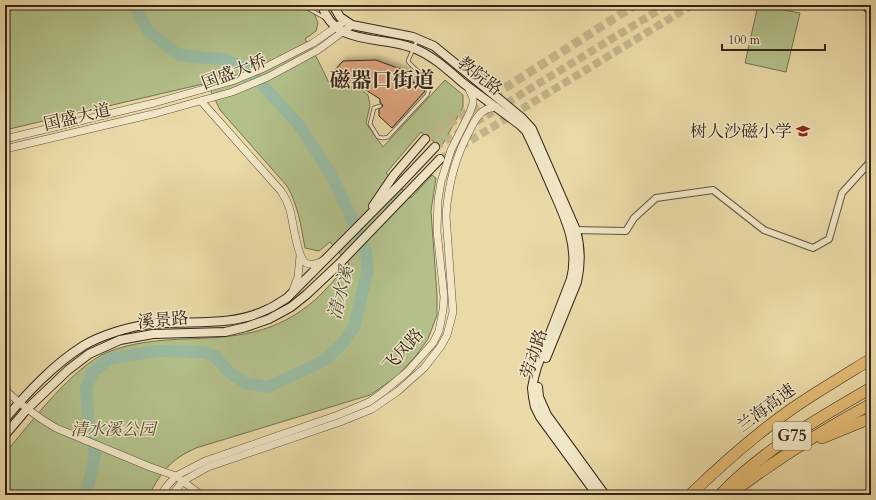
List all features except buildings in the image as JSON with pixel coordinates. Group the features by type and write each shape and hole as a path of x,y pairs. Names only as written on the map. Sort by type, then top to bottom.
{"highway":[{"name":"兰海高速","path":"690,495 720,466 793,408 871,359"},
{"name":"G75","path":"720,495 735,480 777,446 818,419 871,388"},
{"path":"729,495 792,450 871,404"},
{"path":"792,450 871,418"}],"main road":[{"name":"教院路","path":"322,5 329,21 339,30 356,36 400,44 413,48 430,57 520,125 526,132 573,230"},
{"path":"333,5 340,17 348,23"},
{"path":"865,5 871,11"},
{"name":"教院路","path":"348,23 418,38 434,46 528,124 536,136 573,230"},
{"path":"361,223 394,175 425,139"},
{"path":"361,223 435,147"},
{"name":"溪景路","path":"5,435 27,409 68,370 89,354 120,340 154,334 225,332 269,319 291,307 339,264 440,159"},
{"name":"溪景路","path":"5,418 18,403 60,362 84,346 118,331 152,324 224,321 266,311 287,298 361,223"},
{"name":"劳动路","path":"573,230 574,268 537,367 532,388 535,407 540,417 597,495"},
{"name":"劳动路","path":"573,230 580,244 580,269 577,282 542,370 538,388 539,397 547,415 605,495"}],"street":[{"path":"339,30 348,23"},
{"name":"国盛大桥","path":"154,103 248,75 339,30"},
{"name":"国盛大桥","path":"157,113 251,85 318,50 339,30"},
{"name":"飞凤路","path":"161,495 176,476 205,461 338,415 369,402 407,372 433,343 439,331 444,310 437,231 440,182 451,150 473,103 471,93 467,85"},
{"path":"201,101 281,191 287,201 303,261 306,263 317,264 329,257"},
{"name":"国盛大道","path":"5,139 154,103"},
{"name":"飞凤路","path":"172,495 184,481 208,467 340,422 372,409 398,391 424,368 441,346 447,335 453,312 446,216 453,169 476,118 488,108 496,107"},
{"name":"国盛大道","path":"5,149 157,113"},
{"path":"573,230 626,231 634,218 656,198 713,190 764,230 813,248 829,239 842,193 871,161"},
{"path":"287,298 296,285 300,253"},
{"path":"5,390 18,403 41,420 56,428 150,467 176,476 201,495"}],"lane":[{"path":"302,5 320,14 329,21"},
{"path":"380,106 374,108 370,126 380,138 388,137 409,112 428,95 430,88 428,80 408,61 418,38"}],"green space":[{"name":"清水溪公园","path":"5,5 311,5 318,23 316,31 305,39 318,60 329,83 339,87 357,87 368,95 370,105 366,123 383,147 445,80 463,95 463,107 441,147 421,132 386,173 411,198 432,175 436,178 431,211 437,315 428,339 415,357 396,377 370,395 187,452 168,467 158,479 149,495 5,495 5,453 66,383 94,359 117,349 147,342 222,337 254,332 270,327 301,311 316,299 349,264 330,242 319,251 305,248 296,208 287,186 220,110 207,83 5,130"},
{"path":"758,5 800,13 786,72 745,63"}],"waterway":[{"name":"清水溪","path":"86,495 95,455 89,427 86,388 93,372 109,359 156,351 201,352 215,356 229,372 245,383 267,387 323,361 342,344 354,327 368,269 365,247 332,176 299,125 247,68 224,59 193,57 178,54 148,31 134,5"}],"tunnel":[{"path":"425,139 635,5"},
{"path":"435,147 667,5"},
{"path":"440,159 692,5"}],"place":[{"name":"树人沙磁小学","path":"803,131"}],"district":[{"name":"磁器口街道","path":"382,80"}]}
